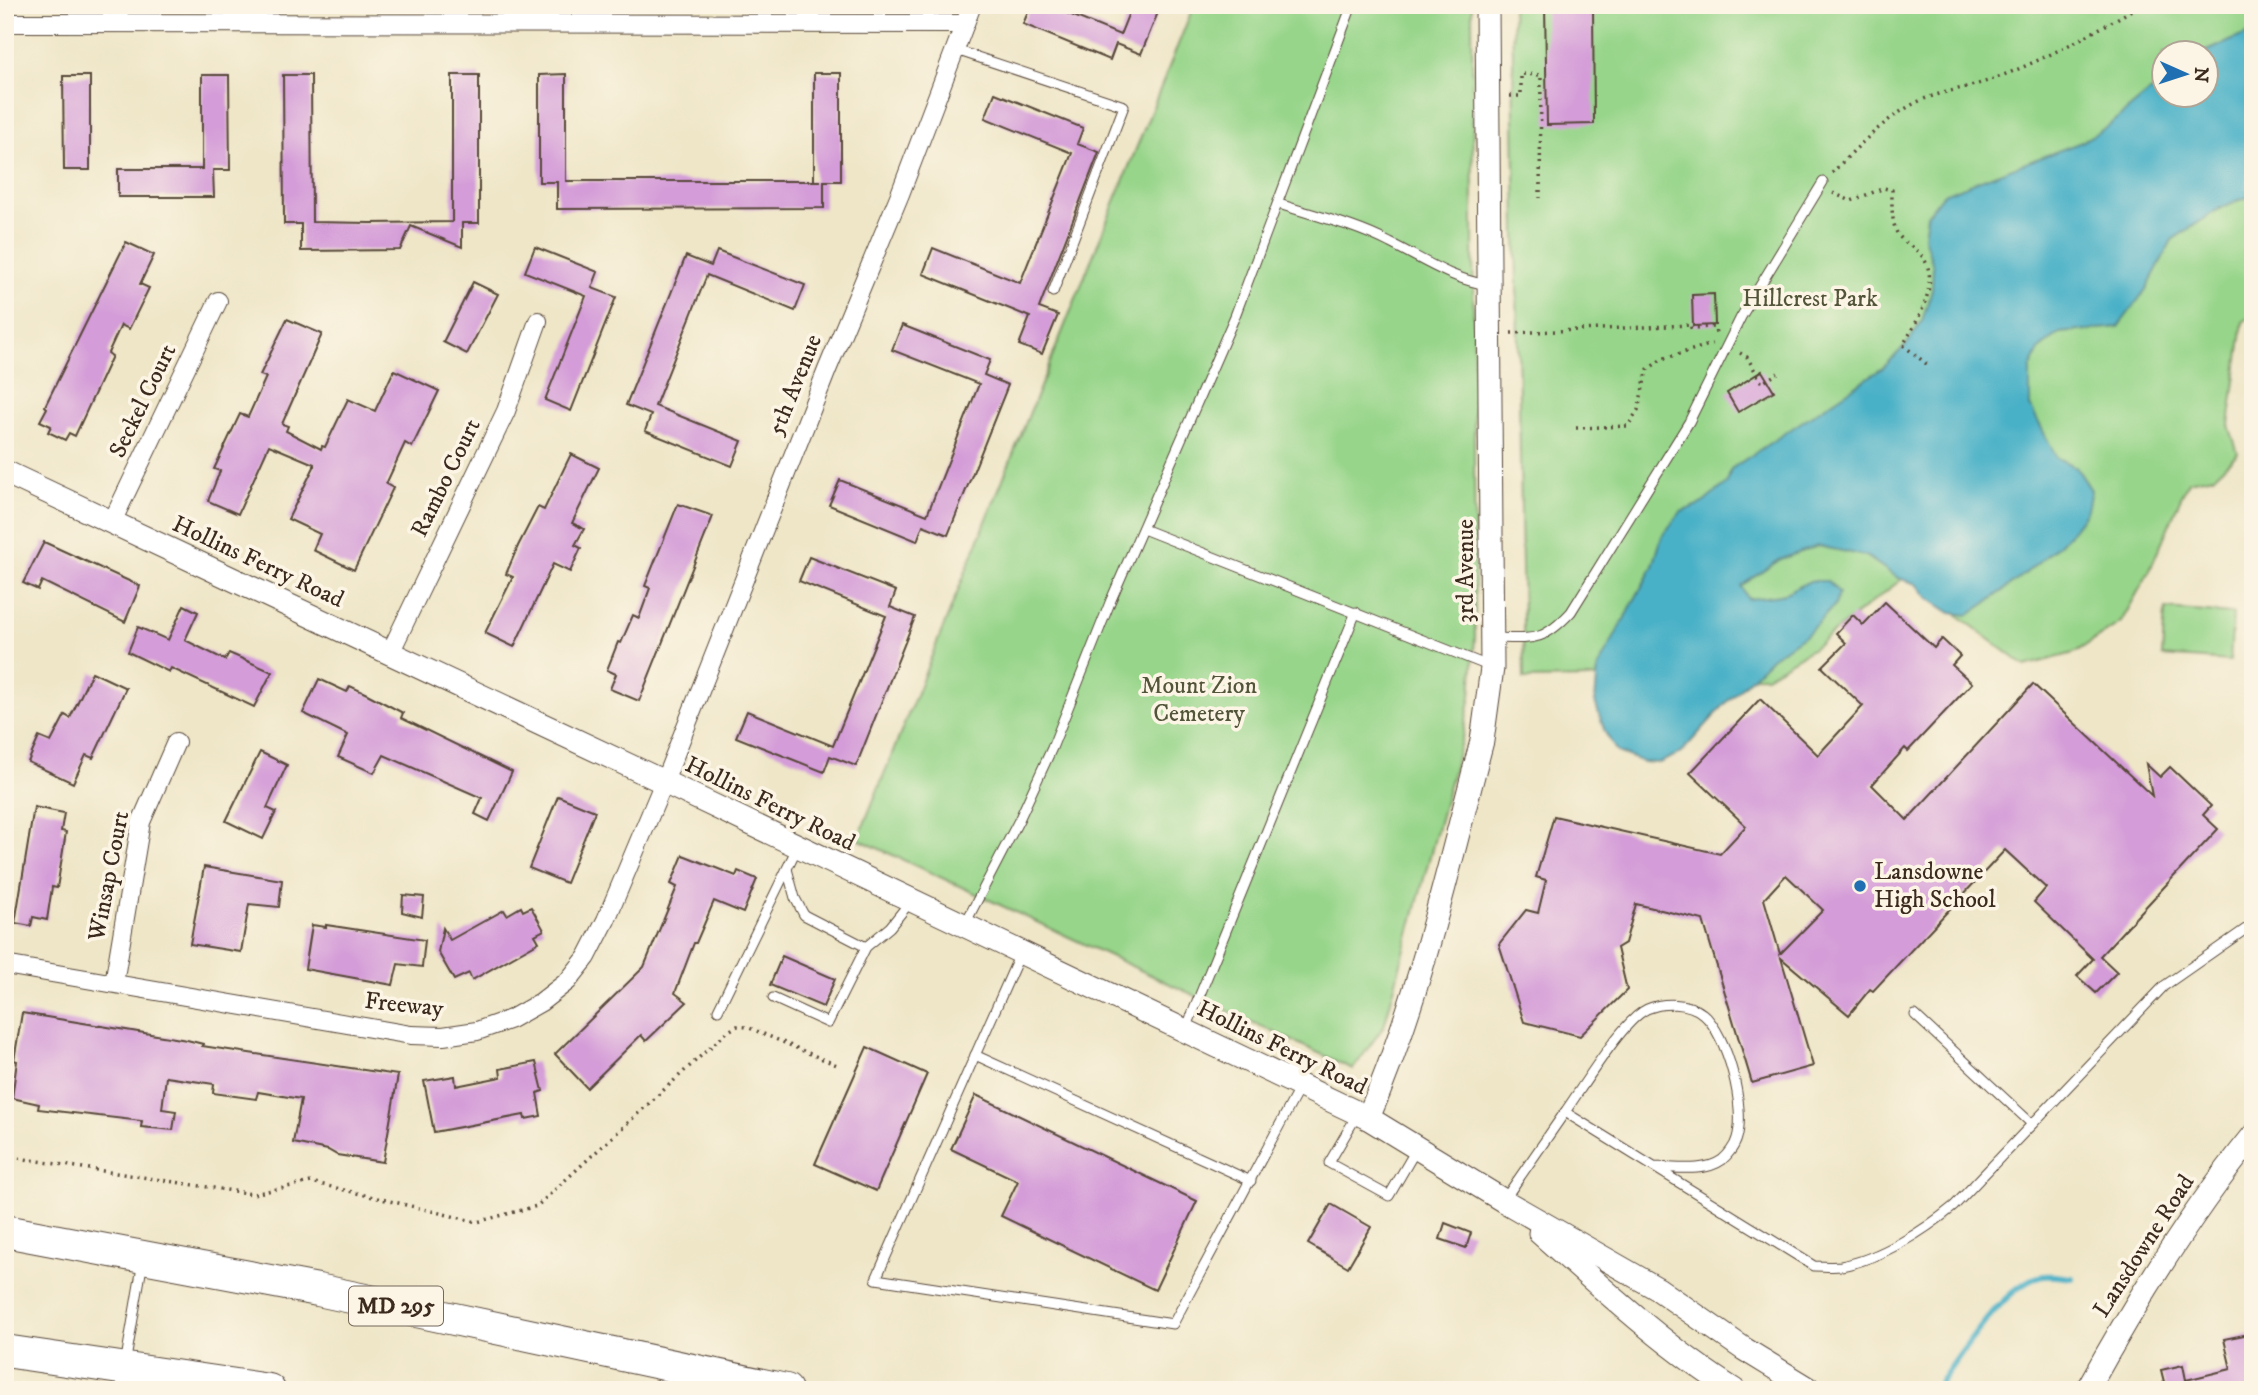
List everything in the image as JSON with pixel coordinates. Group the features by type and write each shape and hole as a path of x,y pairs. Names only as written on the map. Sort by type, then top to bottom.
{"highway":[{"name":"MD 295","path":"5,1231 413,1310 786,1390"},
{"path":"5,1351 269,1390"}],"street":[{"name":"5th Avenue","path":"664,782 972,5"},
{"name":"3rd Avenue","path":"1363,1116 1407,1018 1482,741 1492,668 1487,5"},
{"path":"5,23 965,24"},
{"name":"Seckel Court","path":"112,522 218,301"},
{"name":"Rambo Court","path":"390,653 506,411 538,321"},
{"name":"Hollins Ferry Road","path":"5,471 1363,1116 1658,1289 1744,1349 1811,1390"},
{"name":"Winsap Court","path":"114,983 141,822 176,742"},
{"name":"Freeway","path":"5,965 411,1035 477,1031 511,1018 541,1002 568,982 587,957 606,920 664,782"},
{"name":"Lansdowne Road","path":"2087,1390 2180,1232 2253,1136"},
{"name":"Hollins Ferry Road","path":"1504,1201 1620,1304 1734,1390"}],"lane":[{"path":"965,926 1052,748 1111,600 1235,316 1352,5"},
{"path":"956,50 1124,106 1053,292"},
{"path":"1492,638 1529,639 1544,636 1571,612 1689,422 1741,317 1823,184"},
{"path":"1279,204 1346,225 1390,243 1456,278 1490,286"},
{"path":"1143,529 1492,668"},
{"path":"1185,1031 1356,612"},
{"path":"718,1010 797,846"},
{"path":"787,869 795,898 804,915 866,947"},
{"path":"773,998 828,1023 866,947 890,927 911,900"},
{"path":"1565,1112 1814,1266 1841,1266 1867,1257 1928,1228 1954,1206 2164,986 2253,923"},
{"path":"1021,953 876,1279 1173,1324 1301,1085"},
{"path":"1504,1201 1626,1026 1645,1010 1662,1004 1677,1004 1703,1014 1715,1028 1732,1071 1740,1114 1736,1141 1721,1160 1709,1166 1654,1167"},
{"path":"1915,1015 2032,1124"},
{"path":"975,1055 1251,1181"},
{"path":"1363,1116 1329,1163 1389,1196 1417,1148"},
{"path":"124,1370 144,1256"}],"path":[{"path":"1929,366 1903,345 1918,319 1930,278 1921,255 1897,234 1893,220 1892,190 1884,188 1851,201 1841,198 1823,184 1859,145 1887,122 1922,100 1996,78 2074,41 2140,5"},
{"path":"1510,96 1521,96 1521,74 1541,75 1540,198"},
{"path":"1511,332 1691,325 1690,328 1714,327 1719,340 1662,359 1647,370 1638,410 1628,426 1576,428"},
{"path":"1727,345 1748,357 1762,383 1778,373"},
{"path":"5,1156 253,1195 311,1182 477,1222 537,1206 672,1080 727,1031 737,1026 747,1027 839,1066"}],"green space":[{"name":"Mount Zion Cemetery","path":"1194,5 1472,5 1475,637 1471,696 1384,1026 1353,1069 858,839"},
{"name":"Hillcrest Park","path":"1512,5 2253,5 2253,315 2243,322 2229,425 2238,453 2214,476 2188,481 2149,572 2121,622 2074,653 2025,666 1906,576 1813,648 1766,676 1524,679"},
{"path":"2165,609 2233,614 2230,661 2162,656"}],"water":[{"path":"2253,31 2253,195 2222,207 2172,240 2147,288 2118,327 2060,333 2040,348 2030,369 2030,406 2057,458 2076,467 2091,490 2088,506 2078,524 2034,567 1969,615 1951,613 1928,598 1917,584 1898,578 1866,556 1818,546 1781,559 1741,586 1748,599 1781,595 1810,581 1828,581 1839,593 1835,605 1809,632 1771,658 1681,753 1659,763 1643,762 1617,752 1605,732 1595,702 1598,667 1653,566 1662,536 1681,512 1703,503 1727,483 1731,469 1884,367 1907,344 1922,321 1932,289 1933,266 1924,237 1927,214 1943,194 2079,143 2110,125 2150,92 2150,108 2220,108 2220,45"}],"building":[{"path":"1031,5 1047,5 1120,35 1132,5 1161,5 1141,54 1116,44 1110,60 1023,24"},
{"path":"1545,5 1593,5 1594,124 1547,125"},
{"path":"814,73 841,73 841,181 824,181 824,208 557,209 557,182 539,182 539,75 566,74 566,181 814,181"},
{"path":"202,75 229,75 230,170 213,170 214,197 118,197 118,169 202,169"},
{"path":"283,75 311,75 312,222 370,223 452,222 452,75 479,75 479,223 462,223 462,247 411,226 400,250 301,251 301,224 284,224"},
{"path":"63,76 90,76 90,170 64,170"},
{"path":"995,93 1083,128 1077,144 1099,152 1039,308 1058,315 1042,354 1019,345 1030,317 923,274 933,248 1020,283 1072,153 985,118"},
{"path":"126,242 154,255 140,284 149,288 129,329 121,325 108,353 112,356 75,436 69,433 65,440 48,432 51,426 40,421"},
{"path":"535,247 598,272 592,288 616,297 571,411 545,400 586,296 525,272"},
{"path":"717,251 805,285 795,311 707,275 655,406 742,441 732,466 645,431 651,415 626,405 686,256 711,266"},
{"path":"473,282 498,294 467,354 443,342"},
{"path":"1714,294 1715,325 1693,326 1692,295"},
{"path":"287,319 322,334 282,424 288,426 286,431 321,449 322,446 325,447 348,399 375,411 394,370 439,391 412,447 405,443 386,484 393,488 354,570 313,550 320,534 288,519 314,464 269,445 238,514 208,501 220,471 214,469 240,414 248,417 266,377 260,375"},
{"path":"902,325 990,360 984,375 1008,385 948,535 923,525 917,541 829,505 840,480 927,515 979,384 892,350"},
{"path":"1762,371 1774,391 1738,412 1727,393"},
{"path":"571,454 599,468 572,523 584,529 575,545 581,548 570,572 553,564 514,647 485,633 513,577 506,574 518,546 538,507 544,510"},
{"path":"678,504 713,516 639,701 610,689 616,674 607,670 633,615 639,618 650,588 645,586"},
{"path":"44,542 140,586 125,622 42,581 38,590 23,583"},
{"path":"809,557 896,591 890,607 915,617 856,766 830,756 824,772 736,737 747,711 833,746 886,616 799,581"},
{"path":"1885,602 1934,648 1942,639 1960,656 1952,665 1972,683 1908,751 1905,748 1872,785 1907,820 2033,684 2152,796 2146,764 2160,777 2170,767 2211,806 2203,815 2218,829 2100,956 2117,972 2096,993 2077,976 2093,959 2034,902 2046,888 2005,850 1873,991 1870,989 1849,1015 1781,958 1813,1066 1752,1083 1703,920 1636,904 1625,943 1617,948 1627,990 1580,1036 1524,1022 1499,944 1526,910 1538,913 1546,880 1536,877 1554,816 1720,854 1746,826 1690,773 1760,699 1818,755 1863,706 1822,667 1846,643 1836,633 1853,615 1863,625","holes":["1786,875 1823,910 1780,954 1764,899"]},
{"path":"184,605 198,612 185,640 225,660 229,653 272,672 254,707 171,668 169,672 128,652 138,627 168,640"},
{"path":"92,672 126,688 93,758 86,755 73,783 28,762 39,737 51,742 65,715 70,718"},
{"path":"319,679 347,692 350,686 367,694 403,713 401,718 512,772 489,821 475,814 482,798 384,755 374,773 338,757 348,735 303,713"},
{"path":"260,752 287,765 267,808 276,812 263,839 226,821"},
{"path":"558,796 595,811 566,883 529,868"},
{"path":"34,807 64,813 61,831 66,832 57,888 52,887 47,920 33,917 31,926 15,923"},
{"path":"683,855 736,876 738,871 757,879 743,913 714,901 675,993 687,1002 646,1041 641,1035 587,1088 555,1054 644,967 677,887 671,884"},
{"path":"204,867 282,880 279,907 249,904 241,952 190,944"},
{"path":"403,895 424,897 422,917 402,912"},
{"path":"521,907 523,911 531,907 544,930 535,935 539,942 472,980 469,973 454,980 438,952 443,928 450,940 504,910 507,915"},
{"path":"312,925 425,940 422,967 398,964 393,985 305,969"},
{"path":"782,956 835,979 823,1007 770,985"},
{"path":"22,1013 187,1040 203,1044 202,1046 398,1075 383,1162 337,1155 328,1150 293,1143 301,1099 258,1092 256,1099 213,1093 214,1084 166,1077 162,1109 176,1111 173,1130 141,1127 142,1121 38,1109 39,1104 12,1098 17,1061 14,1060"},
{"path":"867,1047 927,1074 876,1191 815,1164"},
{"path":"536,1062 543,1091 537,1093 541,1116 525,1119 524,1115 434,1132 424,1081 455,1076 456,1086 501,1077 500,1069"},
{"path":"976,1095 1197,1201 1155,1290 1001,1216 1018,1181 951,1149"},
{"path":"1331,1204 1371,1227 1348,1267 1308,1244"},
{"path":"1445,1223 1471,1233 1466,1248 1440,1239"},
{"path":"2249,1334 2253,1353 2253,1390 2166,1390 2161,1370 2183,1365 2186,1380 2231,1369 2224,1339"}],"waterway":[{"path":"1935,1390 1968,1343 2011,1294 2025,1283 2039,1277 2072,1278"}],"place":[{"name":"Lansdowne High School","path":"1860,886"}]}
